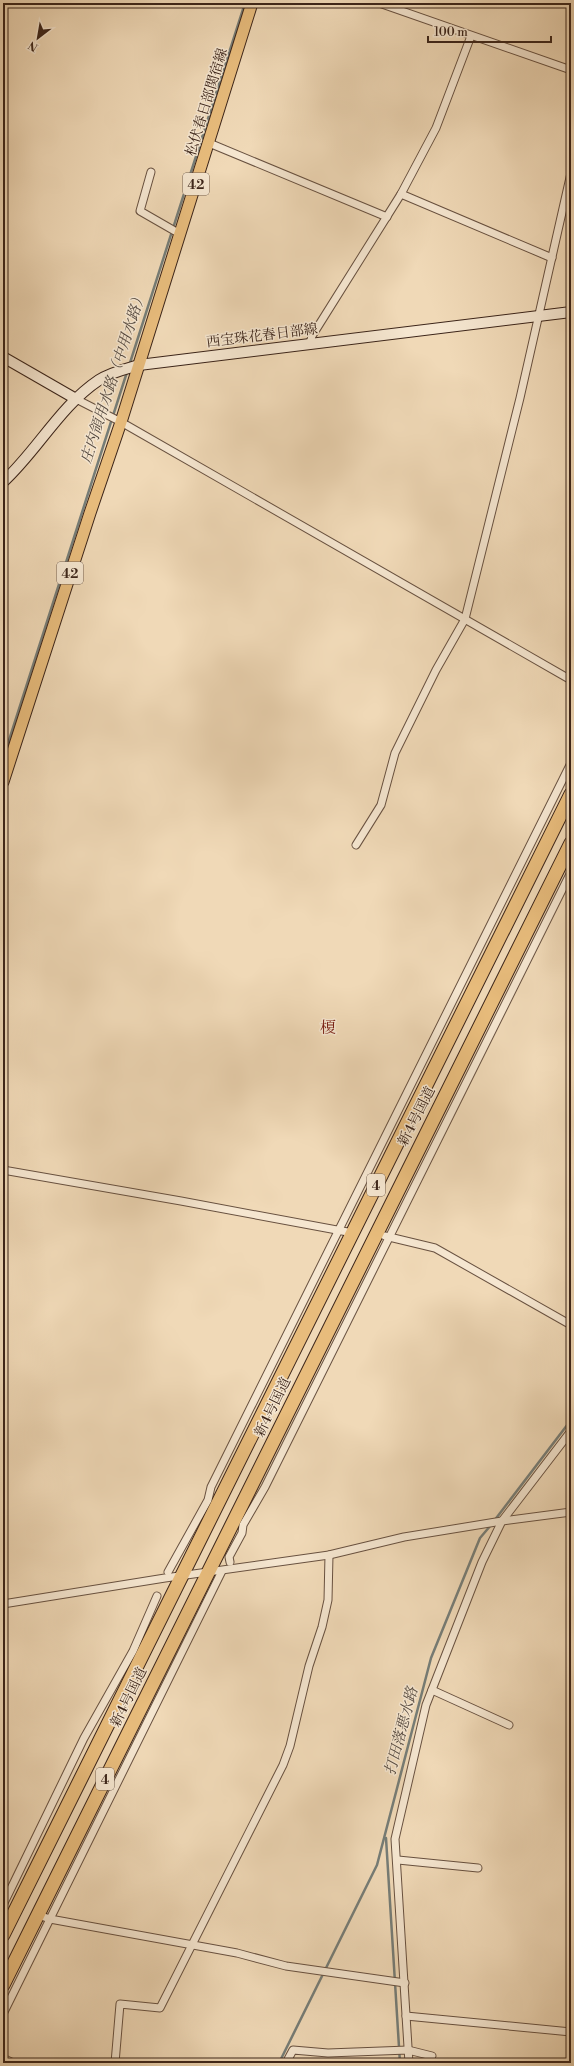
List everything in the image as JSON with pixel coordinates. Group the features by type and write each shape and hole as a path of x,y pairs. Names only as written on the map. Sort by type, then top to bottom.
{"highway":[{"name":"新4号国道","path":"3,1935 142,1646 182,1576 204,1518 352,1233 571,794"},
{"name":"新4号国道","path":"3,1985 207,1573 244,1511 376,1235 571,843"}],"main road":[{"name":"松伏春日部関宿線","path":"3,782 121,422 252,3"},
{"name":"西宝珠花春日部線","path":"3,482 22,463 76,399 100,379 120,370 139,365 310,343 571,312"},
{"path":"3,357 76,399"}],"street":[{"path":"379,3 571,70"},
{"path":"310,343 312,336 401,194 436,128 471,36"},
{"path":"209,143 387,217"},
{"path":"151,172 140,211 180,234"},
{"path":"356,845 381,805 395,753 436,670 464,619 520,398 571,173"},
{"path":"401,194 552,258"},
{"path":"76,399 121,422 571,680"},
{"path":"168,1572 180,1547 204,1518 211,1488 571,763"},
{"path":"230,1562 229,1557 244,1511 264,1487 571,872"},
{"path":"3,1170 173,1199 352,1233"},
{"path":"376,1235 435,1248 571,1325"},
{"path":"409,2063 398,1860 395,1840 426,1705 482,1562 502,1521 571,1431"},
{"path":"3,1604 329,1555 404,1537 502,1521 571,1512"},
{"path":"115,2063 120,2004 160,2008 283,1765 290,1746 309,1666 322,1627 328,1600 329,1555"},
{"path":"3,2014 222,1571"},
{"path":"3,1905 84,1738 142,1646 157,1596"},
{"path":"432,1690 509,1725"},
{"path":"398,1860 478,1868"},
{"path":"38,1915 50,1919 238,1953 286,1966 405,1983"},
{"path":"406,2016 571,2032"},
{"path":"286,2063 293,2050 328,2053 408,2050 432,2056"},
{"path":"3,2058 14,2063"}],"waterway":[{"name":"庄内領用水路（中用水路）","path":"129,366 245,3"},
{"name":"庄内領用水路（中用水路）","path":"3,759 127,372"},
{"name":"打田落悪水路","path":"494,1521 571,1420"},
{"name":"打田落悪水路","path":"279,2063 377,1865 431,1658 480,1538 491,1525"},
{"path":"386,1838 400,2063"}],"district":[{"name":"榎","path":"328,1027"}]}
